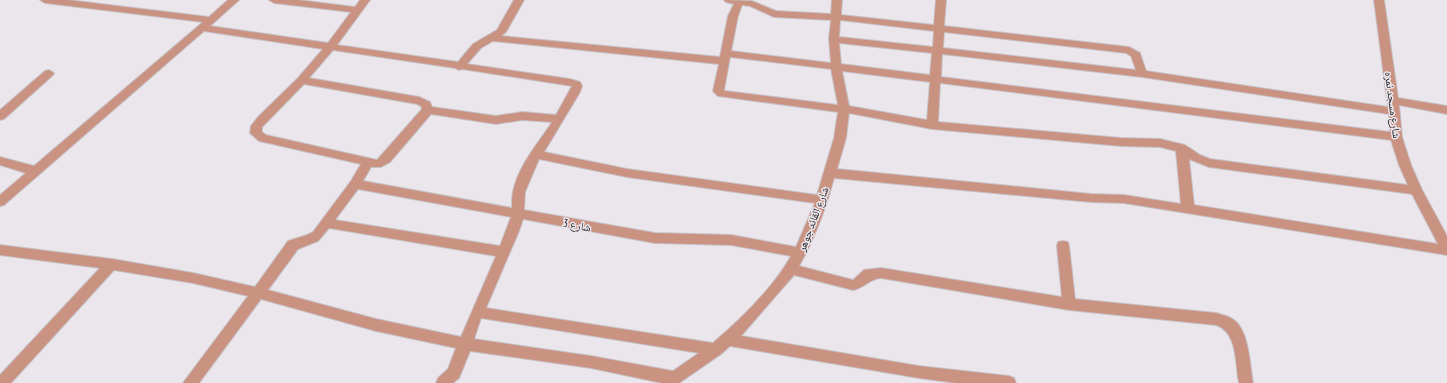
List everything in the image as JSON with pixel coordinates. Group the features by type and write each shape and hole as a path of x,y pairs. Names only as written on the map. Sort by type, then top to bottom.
{"street":[{"path":"45,0 212,20"},
{"path":"0,202 234,0"},
{"path":"274,0 358,10"},
{"path":"365,0 331,46 302,80 262,120 255,130 257,136 376,164 384,161 428,110"},
{"path":"459,67 477,46 501,32 519,0"},
{"name":"شارع القائد جوهر","path":"671,380 716,350 758,310 791,269 800,253 822,200 840,138 844,109 836,68 834,39 837,0"},
{"path":"932,125 936,51 941,0"},
{"name":"شارع مسجد نمره","path":"1379,0 1394,106 1396,137 1405,165 1416,190 1447,249"},
{"path":"1142,74 1136,55 1129,50 835,17 774,14 741,1 733,16 718,88 720,93 844,109 932,125 1121,142 1160,143 1181,148 1196,158 1214,164 1416,190"},
{"path":"203,28 331,46 459,67 574,82 577,86 546,141 536,154 519,192 518,214 504,252 477,312 454,373 443,383"},
{"path":"492,38 725,57 836,68 1396,137"},
{"path":"834,39 1142,74 1394,106 1447,110"},
{"path":"0,116 48,73"},
{"path":"302,80 419,101 426,104 428,110"},
{"path":"0,103 13,104"},
{"path":"428,110 496,120 522,116 559,119"},
{"path":"1181,148 1184,162 1188,209"},
{"path":"536,154 626,173 650,175 822,200"},
{"path":"0,161 36,171"},
{"path":"190,383 293,245 313,239 327,223 355,184 368,162"},
{"path":"830,173 1091,198 1124,199 1447,249"},
{"name":"شارع 3","path":"355,184 634,235 655,238 731,240 800,253"},
{"path":"327,223 504,252"},
{"path":"1063,246 1069,304"},
{"path":"0,250 112,264 193,278 258,293 376,325 465,344 598,363 671,380"},
{"path":"2,383 112,264"},
{"path":"791,269 853,285 858,284 869,274 881,273 1069,304 1216,319 1223,321 1234,328 1238,337 1246,383"},
{"path":"477,312 716,350"},
{"path":"727,340 919,372 1009,383"}]}
